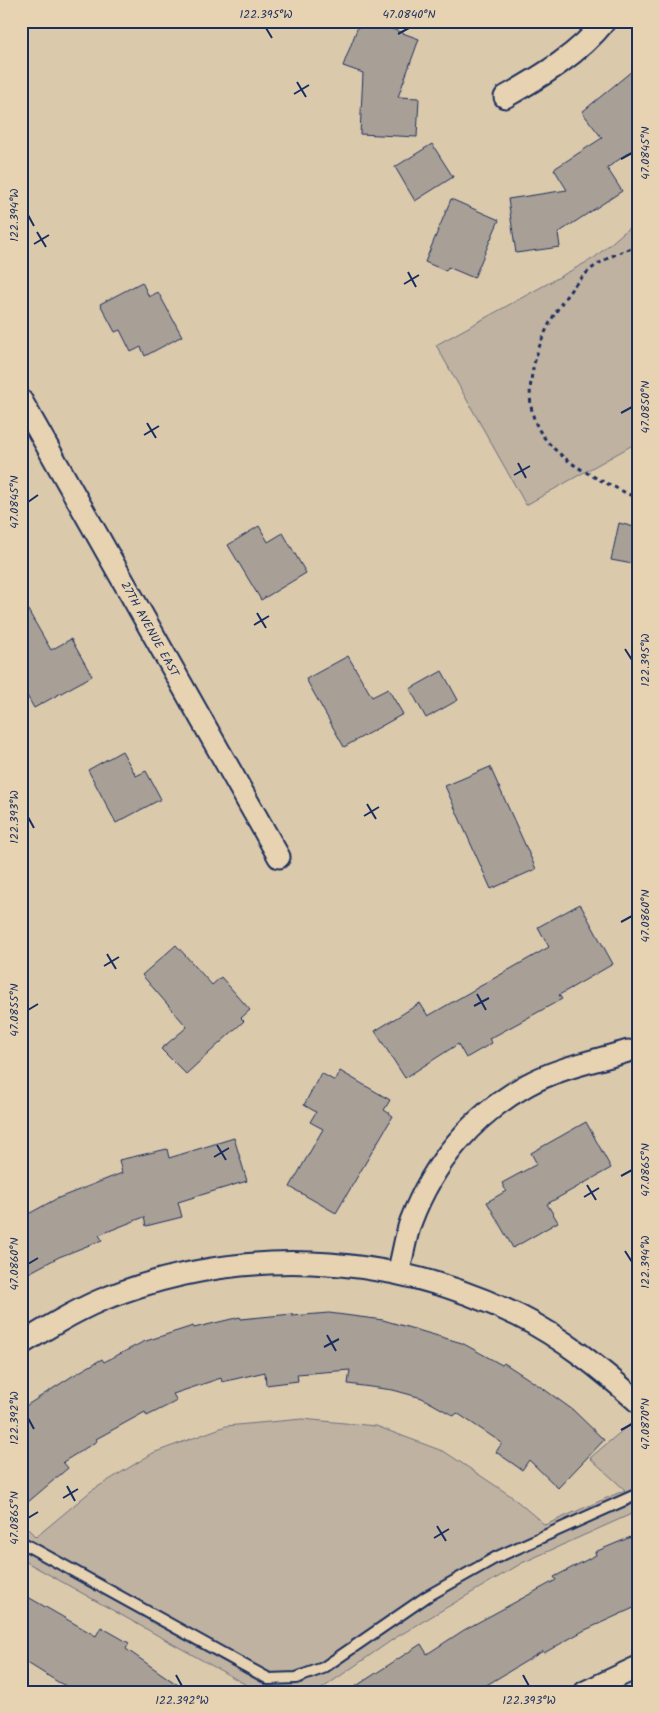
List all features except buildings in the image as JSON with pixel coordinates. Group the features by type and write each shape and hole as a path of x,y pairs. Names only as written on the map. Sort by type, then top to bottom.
{"street":[{"path":"506,97 542,76 591,38 605,21"},
{"name":"27TH AVENUE EAST","path":"21,400 279,857"},
{"path":"398,1273 411,1222 424,1192 441,1162 467,1130 496,1105 528,1085 559,1071 628,1051"},
{"path":"21,1344 54,1323 100,1301 149,1283 199,1270 250,1263 302,1262 353,1265 398,1273 472,1295 519,1316 556,1338 599,1368 638,1402"},
{"path":"584,1692 638,1667"}],"lane":[{"path":"21,1542 269,1679 296,1678 323,1668 426,1597 494,1558 638,1494"}],"path":[{"path":"638,246 625,250 591,269 573,288 549,323 538,350 531,391 532,414 540,432 552,447 568,461 638,499"}],"shaded area":[{"path":"638,220 638,442 526,505 436,345 594,258"},
{"path":"302,1419 376,1426 445,1452 511,1496 545,1525 625,1490 590,1458 630,1424 638,1433 638,1511 522,1563 395,1638 317,1692 259,1692 21,1559 21,1522 36,1537 91,1491 153,1453 226,1426"}]}
